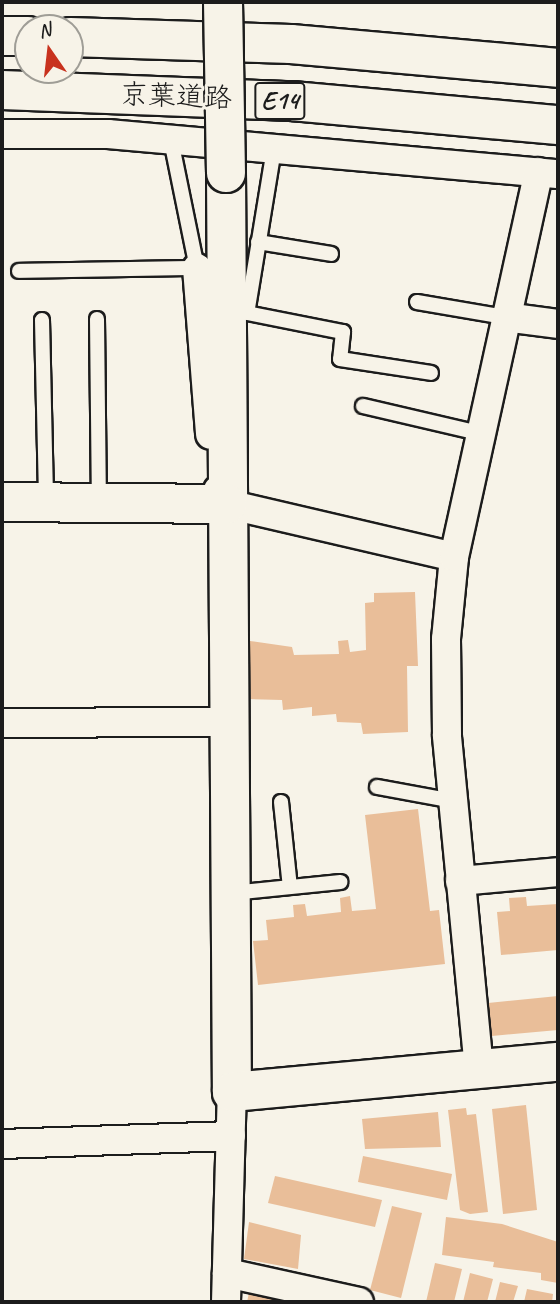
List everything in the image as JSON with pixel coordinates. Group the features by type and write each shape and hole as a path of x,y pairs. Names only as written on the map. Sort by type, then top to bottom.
{"main road":[{"path":"223,2 232,1092 558,1062"},
{"name":"京葉道路","path":"84,37 291,44 558,68"},
{"name":"京葉道路","path":"2,90 292,101 558,125"},
{"path":"2,502 228,505"}],"street":[{"path":"2,134 172,140 549,173 505,317 454,557 446,639 453,801 478,1069"},
{"path":"197,268 212,481 228,505 454,557"},
{"path":"505,317 558,324"},
{"path":"2,723 230,722"},
{"path":"460,881 558,872"},
{"path":"226,1302 232,1092"},
{"path":"2,1144 231,1136"},
{"path":"227,1273 359,1302"}],"lane":[{"path":"19,271 197,268 172,140"},
{"path":"274,149 247,313 344,332 340,359 430,373"},
{"path":"258,242 331,254"},
{"path":"417,302 505,317"},
{"path":"97,318 99,502"},
{"path":"42,320 46,502"},
{"path":"363,406 480,433"},
{"path":"377,787 453,801"},
{"path":"281,802 290,887"},
{"path":"231,893 340,882"}],"building":[{"path":"415,592 418,666 407,666 408,732 363,734 361,723 337,722 336,714 312,716 312,707 283,710 282,700 249,699 250,641 292,647 294,655 339,654 338,641 348,640 350,652 366,650 365,603 374,602 374,593"},
{"path":"418,809 430,911 439,910 445,964 258,985 253,941 268,940 266,920 294,917 293,905 305,904 307,916 341,912 340,898 350,896 352,911 376,909 365,815"},
{"path":"526,897 527,906 558,904 558,950 501,955 497,912 510,911 509,898"},
{"path":"558,996 558,1030 492,1036 488,1003"},
{"path":"526,1105 537,1210 503,1214 492,1109"},
{"path":"466,1108 467,1115 476,1114 488,1212 470,1214 460,1210 448,1110"},
{"path":"438,1112 441,1147 365,1149 362,1119"},
{"path":"363,1156 452,1174 447,1200 358,1182"},
{"path":"275,1176 382,1200 375,1227 268,1203"},
{"path":"392,1206 422,1213 401,1298 370,1290"},
{"path":"446,1217 502,1224 558,1242 558,1283 541,1280 541,1273 493,1267 494,1262 442,1255"},
{"path":"249,1222 301,1235 298,1269 244,1259"},
{"path":"435,1263 462,1269 454,1302 426,1302"},
{"path":"470,1273 493,1279 487,1302 463,1302"},
{"path":"500,1282 518,1286 513,1302 495,1302"},
{"path":"527,1289 553,1294 552,1302 524,1302"},
{"path":"249,1293 286,1301 286,1302 247,1302"}]}
